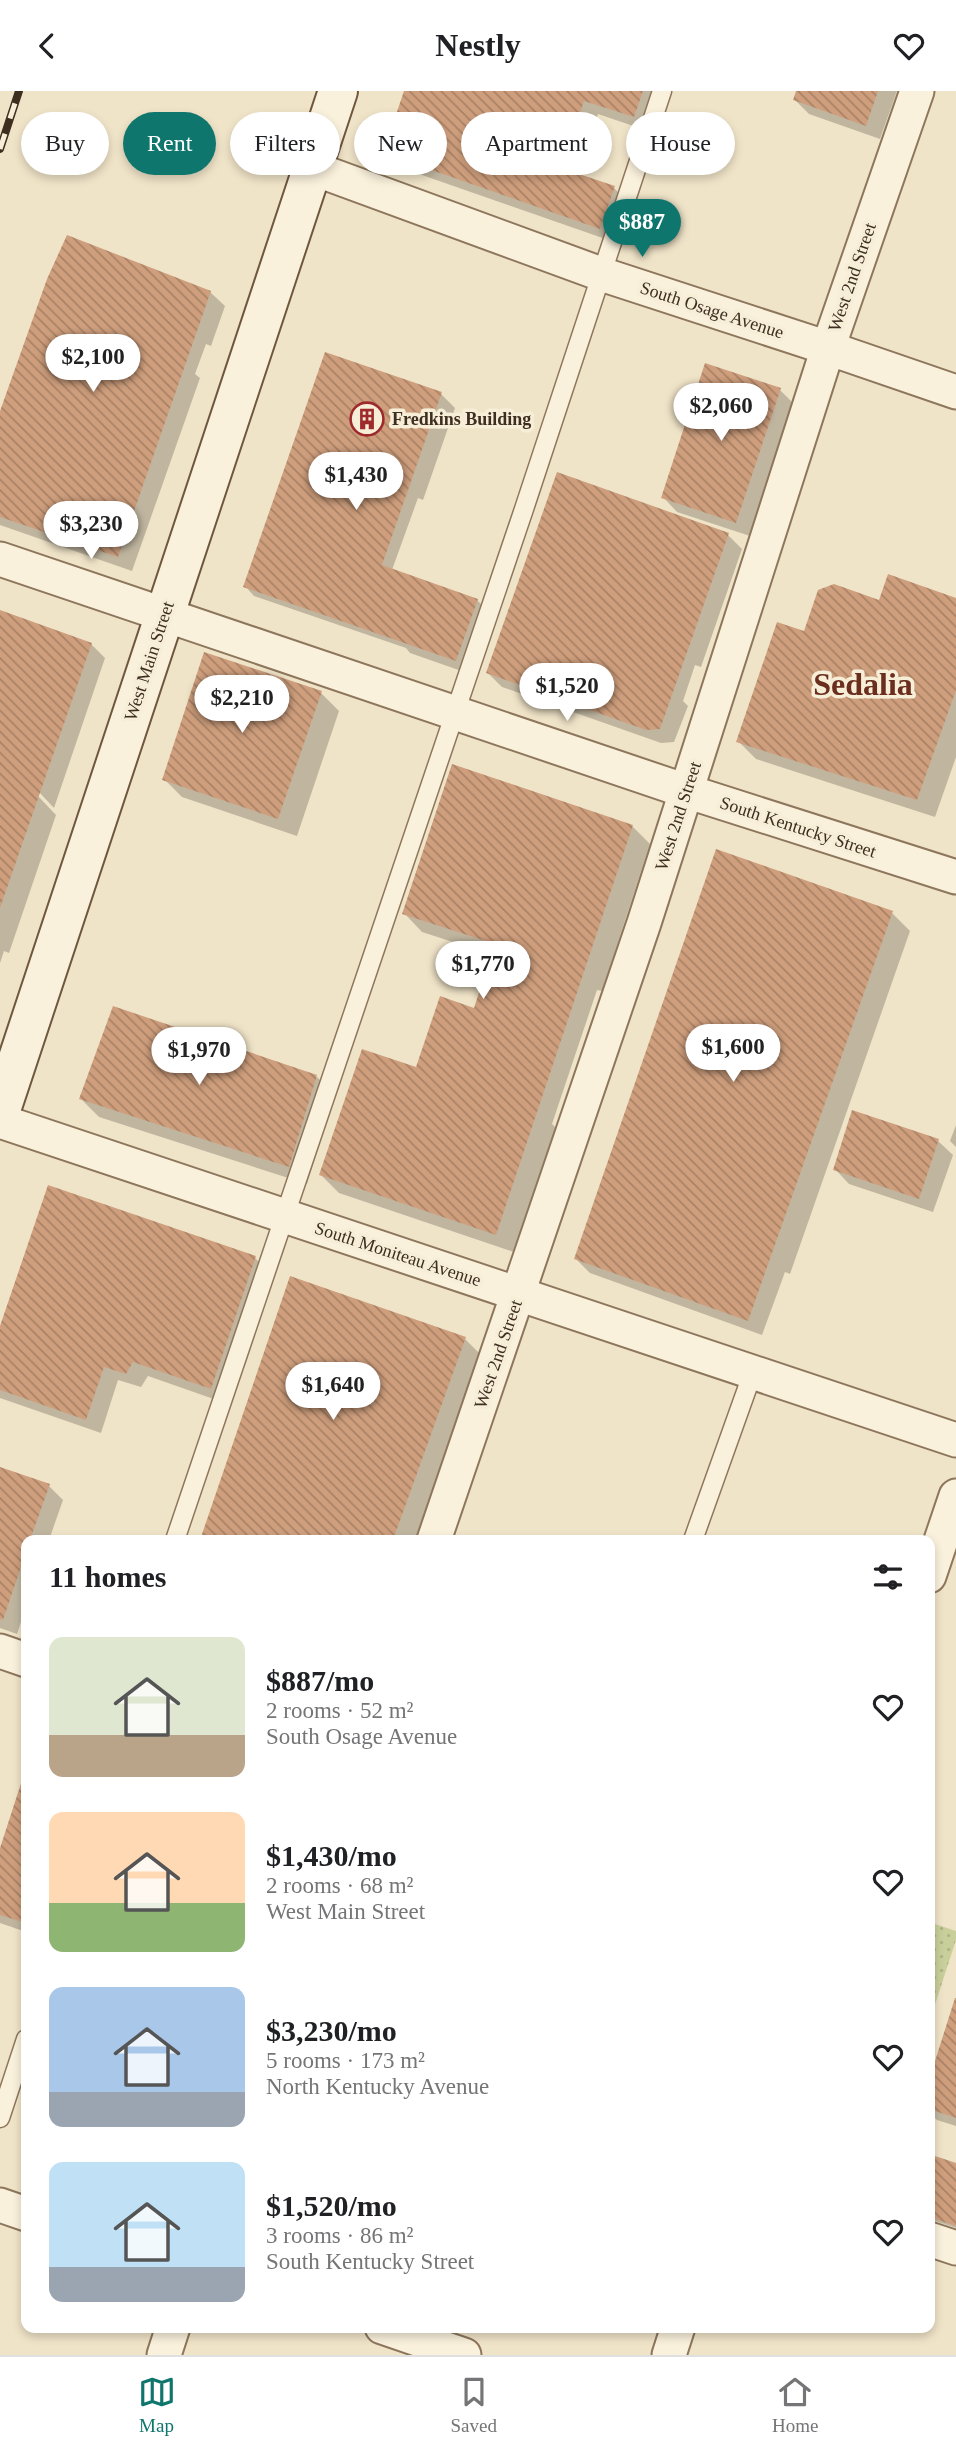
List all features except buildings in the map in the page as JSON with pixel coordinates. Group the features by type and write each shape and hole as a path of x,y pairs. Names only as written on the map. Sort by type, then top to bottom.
{"main road":[{"name":"West Main Street","path":"331,112 338,91"},
{"name":"West Main Street","path":"0,1113 310,175"}],"street":[{"name":"West 2nd Street","path":"436,1535 645,923 828,348 917,91"},
{"name":"South Osage Avenue","path":"331,175 601,274 956,392"},
{"name":"South Kentucky Street","path":"0,559 686,792 956,877"},
{"name":"South Moniteau Avenue","path":"0,1121 956,1440"},
{"path":"935,1558 956,1496"},
{"path":"0,1651 21,1658"},
{"path":"0,2205 21,2212"},
{"path":"935,2241 956,2248"},
{"path":"164,2355 171,2333"},
{"path":"398,2333 464,2355"},
{"path":"669,2355 676,2333"}],"lane":[{"path":"177,1535 662,91"},
{"path":"696,1535 752,1372"},
{"path":"0,2118 21,2054"}],"green space":[{"path":"935,1924 956,1931 956,1940 935,2005"}],"railway":[{"path":"0,149 19,91"}],"place":[{"name":"Fredkins Building","path":"367,419"}],"district":[{"name":"Sedalia","path":"863,684"}]}
